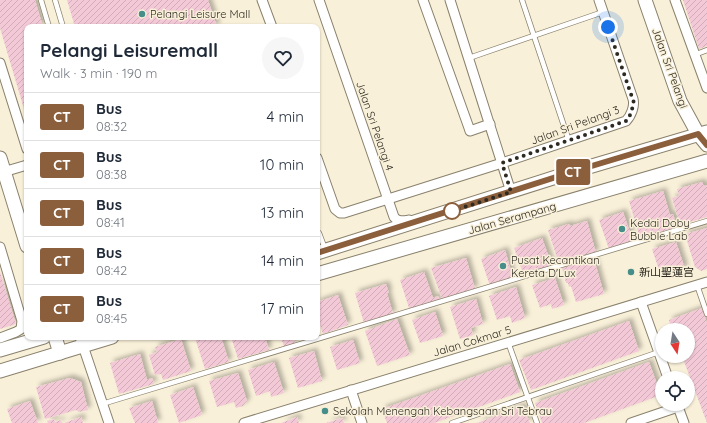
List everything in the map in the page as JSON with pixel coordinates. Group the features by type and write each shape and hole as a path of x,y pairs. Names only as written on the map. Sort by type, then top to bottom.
{"main road":[{"name":"Jalan Sri Pelangi","path":"645,0 680,101 702,133 707,145"},
{"path":"321,251 575,171 702,133"},
{"path":"0,158 2,173 24,237"},
{"name":"Jalan Serampang","path":"320,273 707,161"},
{"path":"0,350 34,340"},
{"path":"56,340 60,353"},
{"path":"0,371 60,353 82,341"}],"street":[{"path":"262,0 271,24"},
{"name":"Jalan Sri Pelangi 4","path":"319,0 396,220 402,221 437,215"},
{"path":"423,0 470,131 490,124"},
{"path":"450,0 511,192"},
{"name":"Jalan Sri Pelangi 3","path":"320,166 335,209 337,212 344,213 502,163 626,121 629,118 634,103 599,0"},
{"path":"675,0 707,88"},
{"path":"0,63 24,139"},
{"path":"2,173 24,166"},
{"path":"0,247 22,321 21,328 16,332 0,338"},
{"name":"Jalan Cokmar 5","path":"244,423 707,282"},
{"path":"641,302 655,341"},
{"path":"82,341 109,423"},
{"path":"350,390 362,423"},
{"path":"632,423 663,411"},
{"path":"680,411 684,423"}],"lane":[{"path":"41,0 48,24"},
{"path":"55,0 62,24"},
{"path":"522,0 569,141"},
{"path":"469,58 603,12"},
{"path":"694,55 707,50"},
{"path":"320,338 707,221"},
{"path":"697,285 707,314"},
{"path":"102,404 314,340"},
{"path":"508,342 537,423"},
{"path":"452,423 655,353"}],"building":[{"path":"0,0 35,0 42,24 24,24 24,109 0,28"},
{"name":"Pelangi Leisure Mall","path":"67,0 208,0 216,24 74,24"},
{"path":"683,0 707,0 707,46 699,49"},
{"path":"702,182 704,186 707,185 707,217 680,225 672,198 679,196 677,189"},
{"path":"663,191 670,215 673,214 677,227 640,238 629,201"},
{"path":"623,212 633,241 609,249 599,220"},
{"path":"587,221 596,253 559,264 548,230"},
{"path":"707,228 707,269 701,271 695,267 685,234"},
{"path":"542,238 552,266 524,276 514,248"},
{"path":"676,242 685,269 661,276 652,249"},
{"path":"505,250 513,278 490,286 481,259"},
{"path":"466,258 475,289 442,299 431,268"},
{"path":"594,259 604,294 576,302 571,286 569,287 568,283 566,283 562,268"},
{"path":"0,272 16,324 0,329"},
{"path":"424,272 433,298 438,296 440,301 410,311 400,280"},
{"path":"555,278 564,305 552,309 551,304 540,308 532,285"},
{"path":"386,284 393,314 364,323 355,293"},
{"path":"516,287 525,318 512,323 510,316 497,320 489,296"},
{"path":"338,295 348,325 323,334 320,325 320,301"},
{"path":"476,299 483,324 471,328 473,335 460,339 450,307"},
{"path":"702,308 707,323 707,423 695,391 695,371 688,371 685,363 695,363 695,323 670,323 669,320"},
{"path":"435,312 443,336 420,343 412,320"},
{"path":"397,319 410,355 377,366 365,331"},
{"path":"629,321 639,351 531,390 519,360"},
{"path":"181,340 191,371 163,380 161,374 155,375 149,355 157,352 155,347"},
{"path":"196,340 222,340 229,362 205,369"},
{"path":"232,340 266,340 269,350 238,359"},
{"path":"282,340 294,340 295,343 284,347"},
{"path":"353,340 360,363 337,370 330,347"},
{"path":"314,351 322,381 298,388 289,358"},
{"path":"140,354 147,380 152,378 154,384 119,394 110,363"},
{"path":"274,362 284,393 271,397 270,391 256,396 248,370"},
{"path":"649,362 655,378 655,397 584,423 542,423 535,403"},
{"path":"510,364 520,392 434,423 387,423 382,409"},
{"path":"238,373 247,401 243,406 236,408 234,402 217,407 209,381"},
{"path":"70,378 81,382 88,410 79,412 76,410 45,419 36,387"},
{"path":"193,387 202,415 179,423 170,395"},
{"path":"30,401 38,423 12,423 7,409"},
{"path":"152,401 158,423 135,423 129,408"},
{"path":"523,406 530,423 477,423"},
{"path":"81,417 83,423 64,423"},
{"path":"297,417 299,423 281,423"},
{"path":"342,418 344,423 326,423"},
{"path":"54,419 55,422 61,420 62,423 48,423 47,421"}],"bus line":[{"name":"CT","path":"320,252 575,171 698,134 707,145"}],"place":[{"name":"Pelangi Leisure Mall","path":"142,14"},
{"name":"Kedai Doby Bubble Lab","path":"622,229"},
{"name":"Pusat Kecantikan Kereta D'Lux","path":"503,266"},
{"name":"新山聖蓮宫","path":"631,272"},
{"name":"Sekolah Menengah Kebangsaan Sri Tebrau","path":"325,411"}],"route":[{"path":"452,211 511,192 502,163 626,121 629,118 634,103 608,27"}]}
